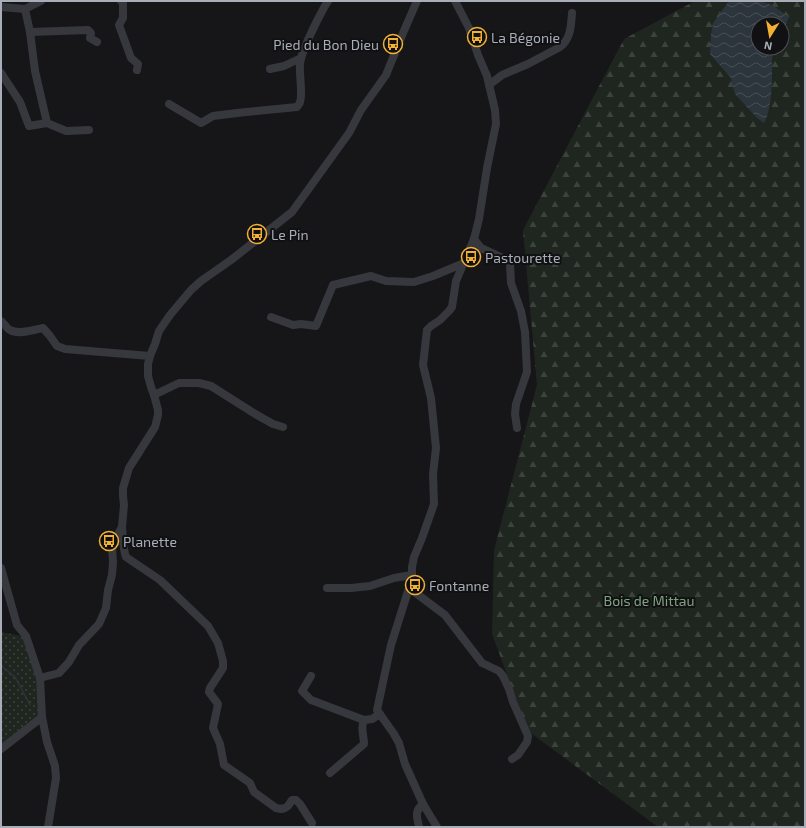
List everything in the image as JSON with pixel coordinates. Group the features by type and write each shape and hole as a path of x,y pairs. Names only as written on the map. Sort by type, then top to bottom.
{"street":[{"path":"1,7 25,9 41,1"},
{"path":"121,1 123,3 123,18 120,26 131,58 138,64 137,70"},
{"path":"169,104 201,123 213,116 297,107 301,101 301,58 328,1"},
{"path":"312,823 296,800 292,800 285,808 276,808 254,792 250,783 224,764 220,744 213,728 218,704 209,692 223,668 223,661 218,643 208,626 160,580 126,557 124,552 122,527 124,506 123,488 129,468 155,427 158,410 148,376 148,364 159,331 165,321 201,281 231,260 292,212 349,133 361,110 386,75 417,1"},
{"path":"437,827 423,804 405,764 399,744 394,734 377,710 377,705 391,645 409,588 414,557 434,504 433,474 436,448 431,398 423,366 427,330 450,311 452,307 456,281 474,239 479,219 496,124 490,85 469,28 455,1"},
{"path":"25,9 30,32 35,71 48,123"},
{"path":"490,85 502,75 528,64 565,44 572,12"},
{"path":"30,32 88,30 91,33 90,38 97,42"},
{"path":"270,69 284,66 301,58"},
{"path":"1,73 20,102 29,126 48,123 66,132 89,130"},
{"path":"474,239 481,248 507,260 510,264 511,283 521,311 525,332 527,372 516,404 515,414 518,428"},
{"path":"271,317 292,325 301,324 316,326 333,285 371,276 386,281 414,282 464,263"},
{"path":"1,321 10,330 18,332 43,328 57,346 65,350 150,356"},
{"path":"154,395 179,383 198,383 211,386 272,424 283,427"},
{"path":"40,678 59,673 69,662 79,645 100,624 106,608 108,590 112,575 112,548 122,527"},
{"path":"1,568 17,625 26,636 40,678 42,717 47,742 55,766 56,778 48,827"},
{"path":"327,588 370,586 394,578 412,575"},
{"path":"409,588 445,615 482,663 499,672 503,676 528,736 527,742 518,755 512,759"},
{"path":"311,676 302,691 311,700 364,720 372,719 380,714"},
{"path":"1,749 42,717"},
{"path":"330,773 364,744 361,725 364,720"},
{"path":"419,827 417,812 418,808 423,804"}],"green space":[{"name":"Bois de Mittau","path":"695,1 805,1 805,827 658,827 528,731 492,634 494,550 537,385 523,230 624,39"},
{"path":"1,632 22,636 35,669 39,714 1,744"}],"water":[{"path":"729,1 760,1 772,5 788,16 750,16 750,56 773,56 771,99 764,123 757,118 735,94 731,78 710,54 713,23"}],"waterway":[{"path":"1,666 15,677 30,705"}],"place":[{"name":"La Bégonie","path":"477,37"},
{"name":"Pied du Bon Dieu","path":"393,44"},
{"name":"Le Pin","path":"257,234"},
{"name":"Pastourette","path":"471,257"},
{"name":"Planette","path":"109,541"},
{"name":"Fontanne","path":"415,585"}]}
